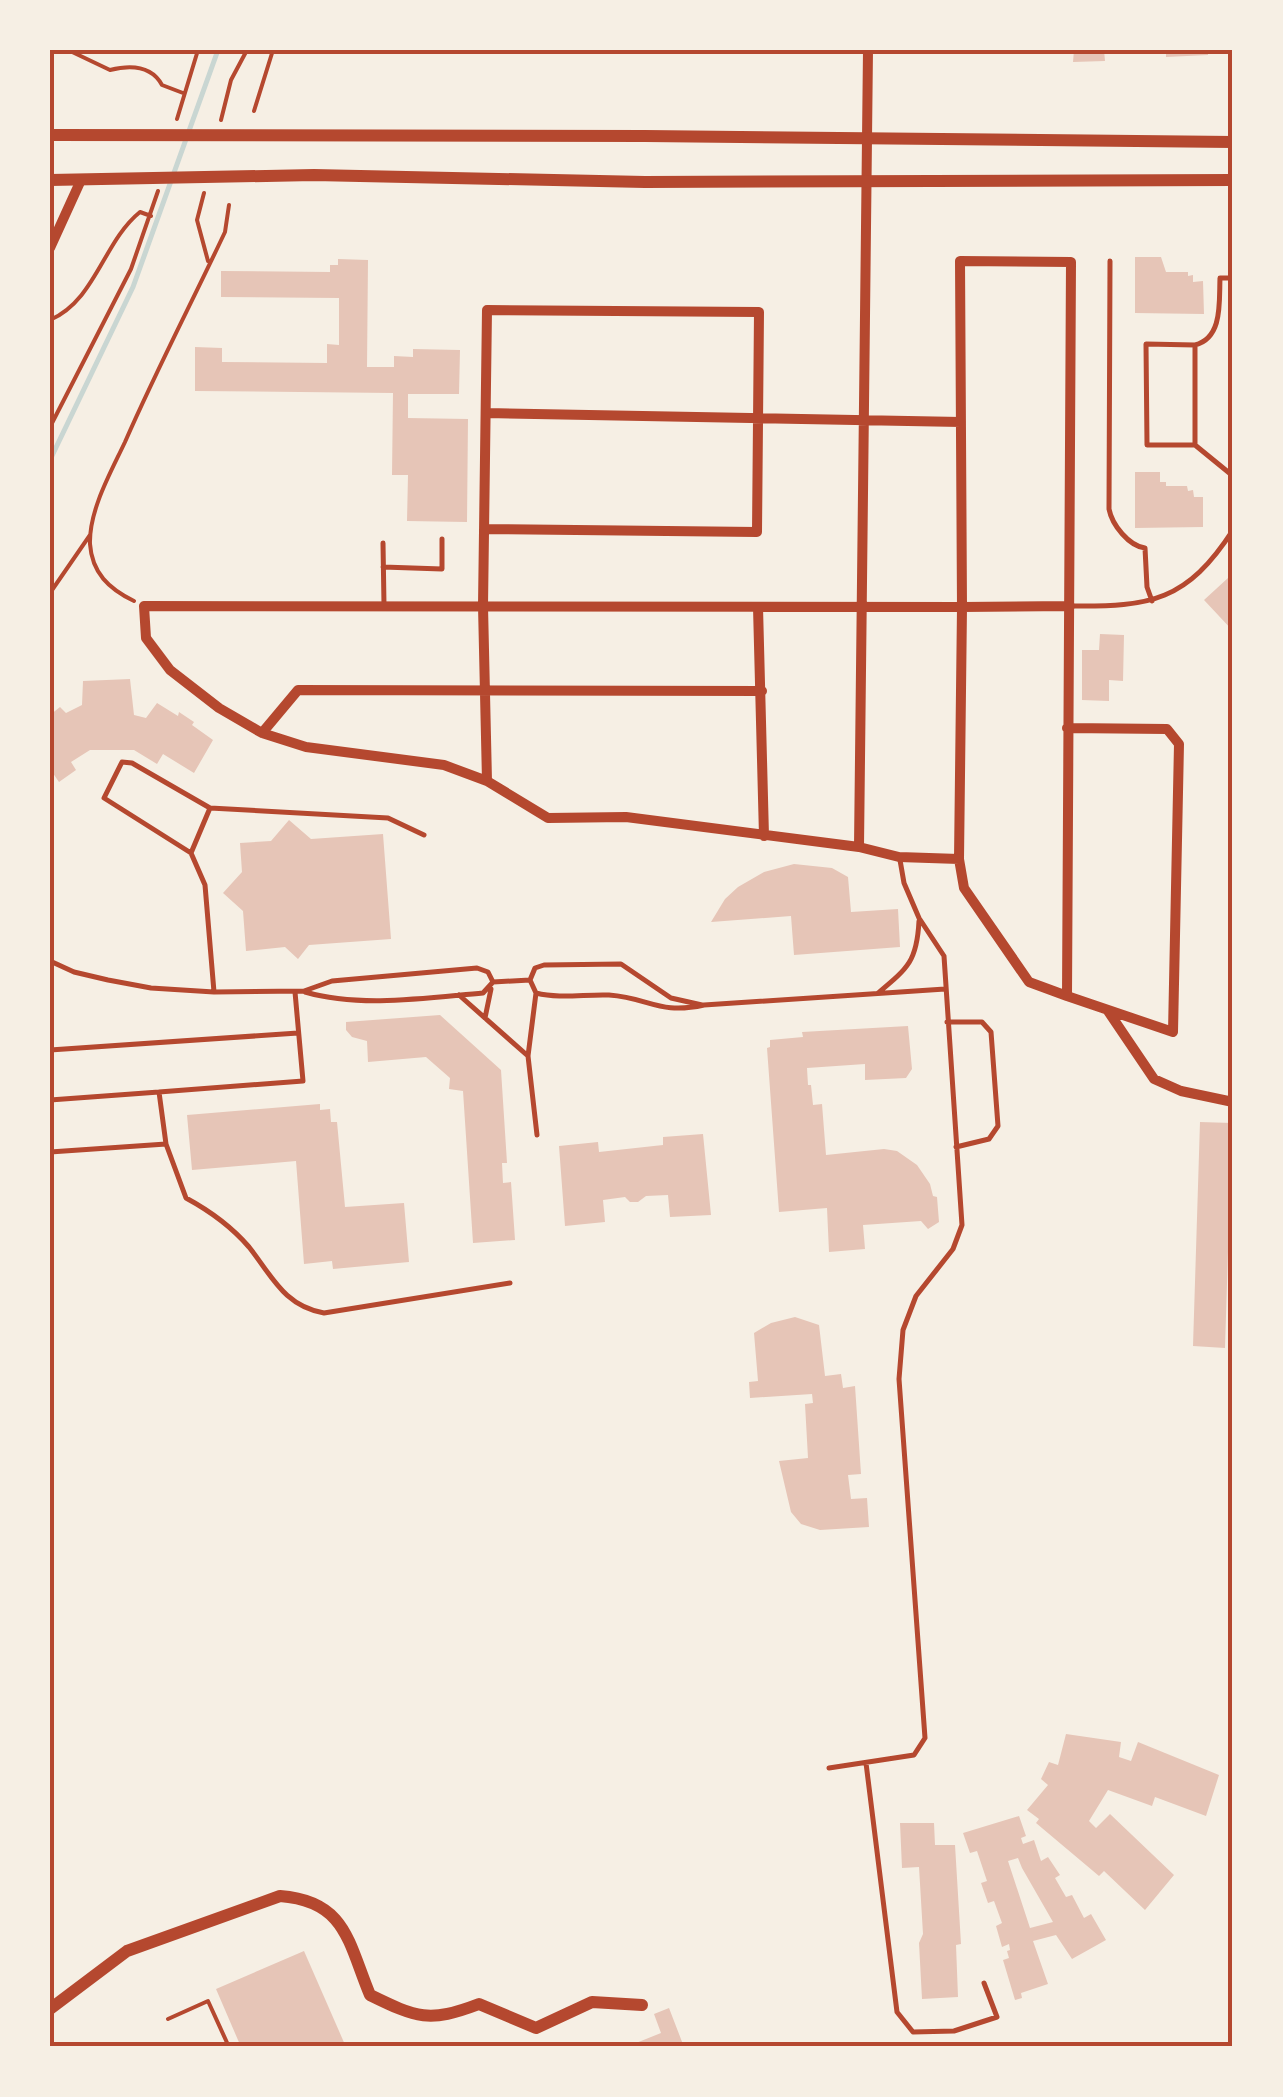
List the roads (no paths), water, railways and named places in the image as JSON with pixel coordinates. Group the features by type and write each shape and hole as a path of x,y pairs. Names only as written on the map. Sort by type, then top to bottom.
{"street":[{"path":"860,847 868,50"},
{"path":"50,135 1233,142"},
{"path":"50,180 1233,180"},
{"path":"50,248 81,180"},
{"path":"1067,728 1167,729 1179,744 1173,1032 1067,996 1029,982 964,888 959,859 960,260 1072,262 1067,728 1067,996"},
{"path":"484,528 758,532 759,312 487,310 486,413 484,528 483,606 487,781"},
{"path":"486,413 961,422"},
{"path":"959,859 899,857 860,847 626,817 548,818 487,781 444,765 306,747 262,733 219,708 170,670 146,638 144,606 1070,606"},
{"path":"758,606 764,836"},
{"path":"262,733 298,690 762,692"},
{"path":"1108,1010 1154,1078 1181,1092 1233,1102"},
{"path":"50,2009 127,1951 280,1896 306,1898 338,1918 370,1995 408,2014 444,2017 479,2004 536,2028 592,2002 642,2006"}],"lane":[{"path":"1110,262 1109,509 1111,520 1136,546 1145,548 1147,587 1152,601"},
{"path":"1196,445 1147,444 1146,344 1201,344 1212,335 1218,320 1220,278 1233,278"},
{"path":"1194,345 1196,445 1233,476"},
{"path":"1070,606 1116,607 1152,601 1191,581 1218,554 1233,530"},
{"path":"383,567 442,569 442,539"},
{"path":"383,543 384,606"},
{"path":"214,992 206,885 192,853 104,798 122,762 132,763 210,808 388,818 424,835"},
{"path":"192,853 210,808"},
{"path":"829,1768 914,1755 924,1738 899,1379 903,1330 916,1296 953,1249 962,1225 944,956 919,918 904,883 899,857"},
{"path":"878,993 918,953 919,918"},
{"path":"50,961 108,980 214,992 295,992 332,980 477,968 488,972 493,982 485,1018"},
{"path":"537,1135 528,1056 536,993 530,980 535,968 621,964 671,998 704,1006"},
{"path":"304,991 334,1001 459,996 482,994 493,982 530,980"},
{"path":"536,993 635,998 679,1011 946,988"},
{"path":"50,1100 304,1080 295,992"},
{"path":"459,996 528,1056"},
{"path":"947,1022 982,1022 991,1032 998,1126 988,1139 956,1147"},
{"path":"50,1050 298,1033"},
{"path":"159,1092 166,1144 186,1198 232,1229 284,1294 305,1310 324,1313 510,1283"},
{"path":"50,1152 166,1144"},
{"path":"866,1762 897,2012 912,2032 954,2031 997,2017 984,1982"}],"waterway":[{"path":"50,460 133,287 218,50"}]}
